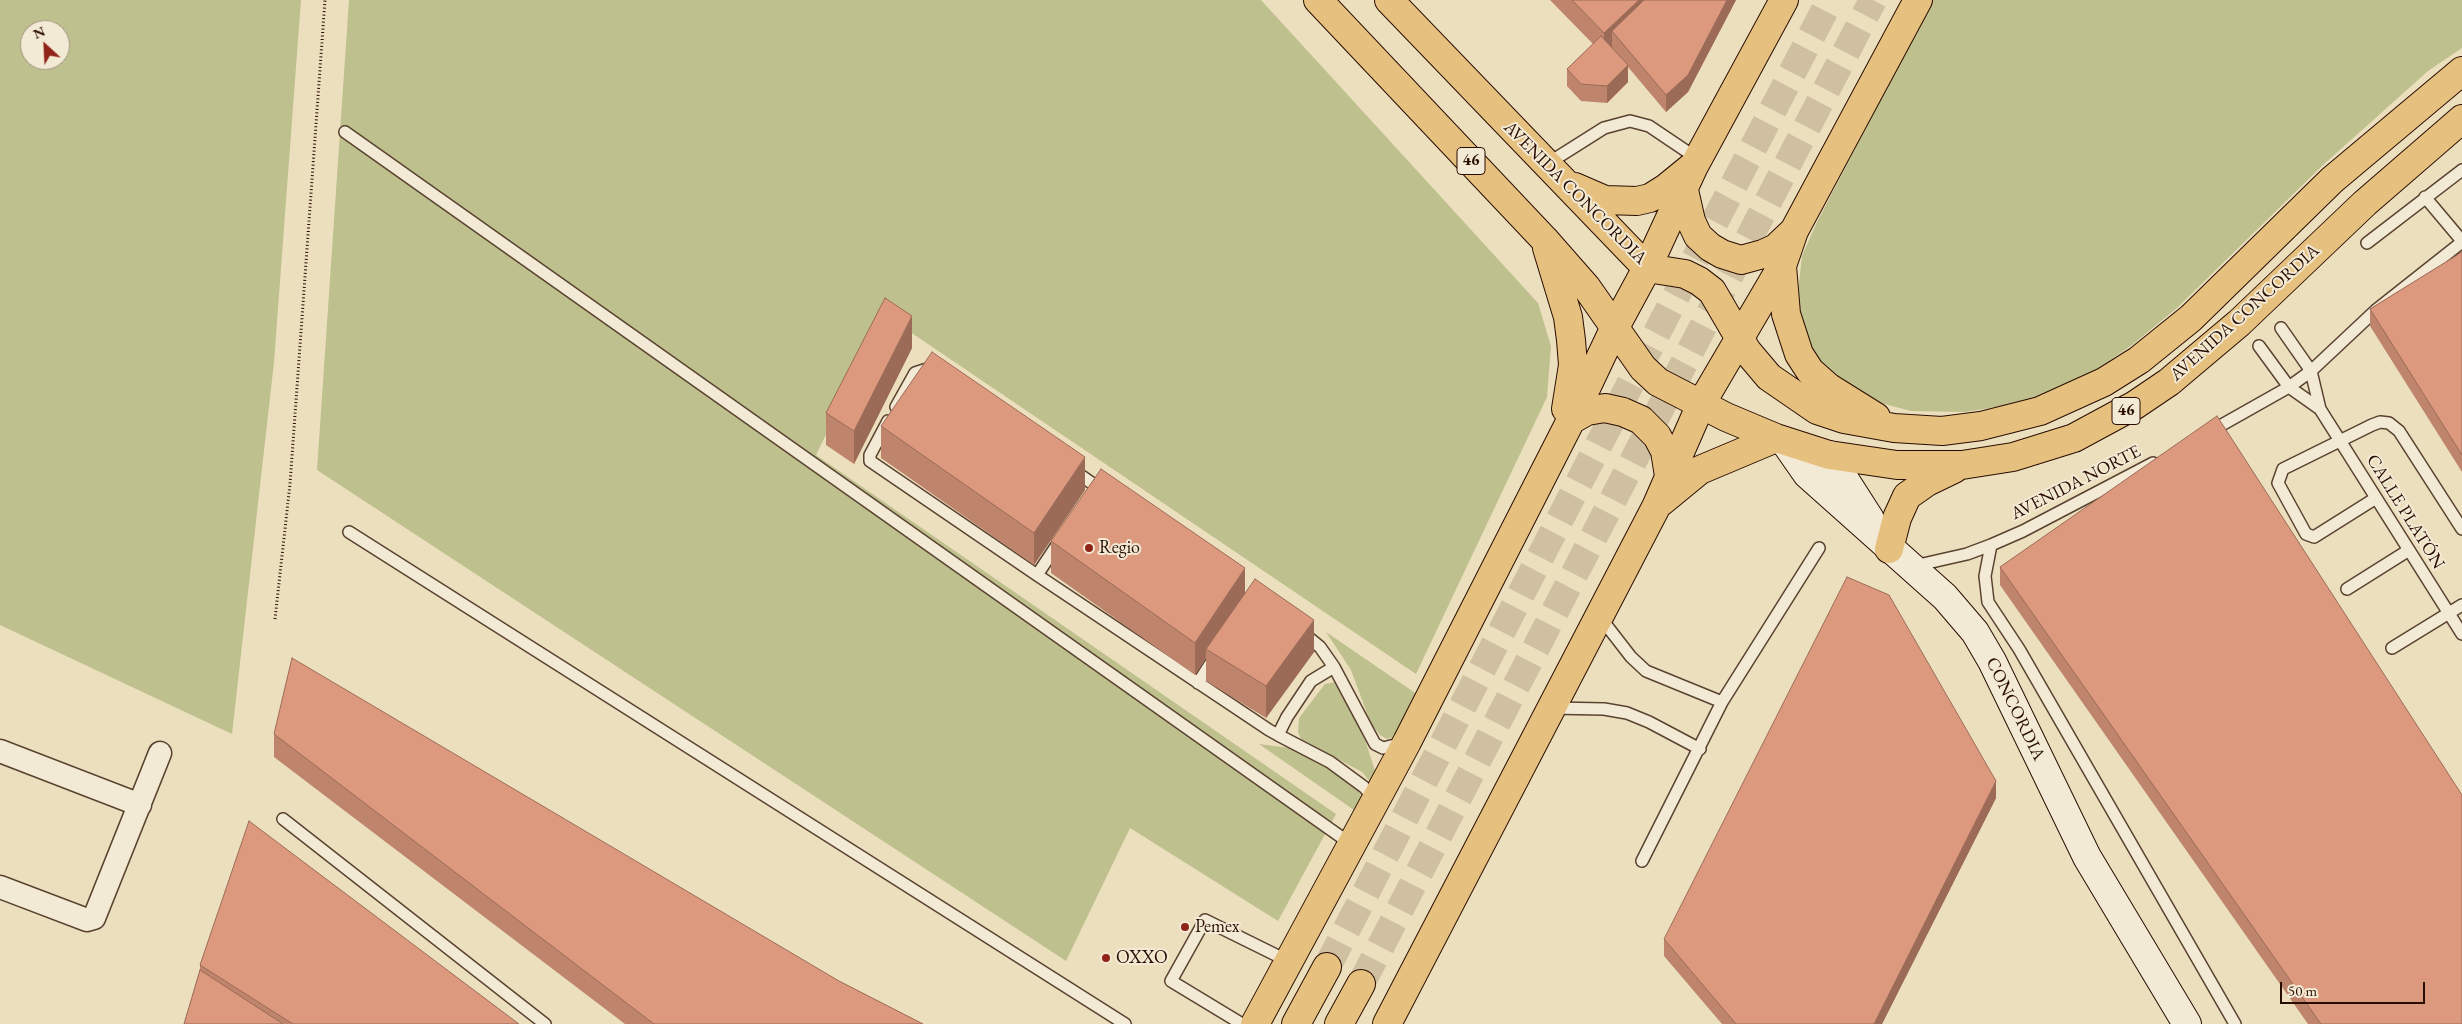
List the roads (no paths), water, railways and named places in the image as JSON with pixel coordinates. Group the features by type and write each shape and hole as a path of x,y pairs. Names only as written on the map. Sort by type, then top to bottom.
{"main road":[{"name":"AVENIDA CONCORDIA","path":"1318,0 1544,239 1587,288 1614,329 1643,368 1653,377 1673,391 1780,440 1829,455 1897,465 1962,465 2012,457 2074,438 2136,405 2169,382 2239,323 2365,203 2462,119"},
{"name":"AVENIDA CONCORDIA","path":"1389,0 1647,268 1685,274 1699,281 1712,291 1740,336 1746,351 1769,377 1817,410 1844,419 1894,428 1942,431 1989,424 2040,411 2104,382 2139,360 2191,318 2332,180 2462,72"},
{"path":"1255,1024 1407,742 1614,329 1647,268 1692,171 1784,0"},
{"path":"1387,1024 1656,507 1701,404 1782,266 1794,231 1918,0"},
{"path":"1550,169 1583,192 1605,200 1624,202 1650,198 1692,171"},
{"path":"1692,171 1691,221 1698,236 1710,247 1722,254 1741,260 1776,248 1794,231"},
{"path":"1544,239 1568,317 1571,340 1571,384 1566,427"},
{"path":"1782,266 1788,322 1800,354 1810,371 1846,400 1894,428"},
{"path":"1566,427 1586,411 1605,408 1641,420 1657,436 1665,452 1669,476"},
{"path":"1656,507 1700,470 1780,440"},
{"path":"1886,547 1896,518 1907,496 1927,482 1962,465"},
{"path":"1296,1024 1327,967"},
{"path":"1339,1024 1361,984"}],"street":[{"name":"CONCORDIA","path":"1780,440 1807,474 1886,547 1945,597 1983,645 2087,857 2187,1024"},
{"path":"1829,455 1886,547"},
{"path":"0,751 140,805"},
{"path":"0,887 87,920 92,920 97,915 160,753"}],"lane":[{"path":"1550,169 1604,128 1630,122 1649,126 1692,171"},
{"path":"345,132 1351,844"},
{"path":"2367,243 2462,170"},
{"path":"2196,439 2289,387 2311,371 2376,310 2462,242 2425,197"},
{"name":"CALLE PLATÓN","path":"2281,328 2311,371 2320,409 2462,634"},
{"name":"CALLE PLATÓN","path":"2259,346 2289,387 2320,409"},
{"path":"943,380 927,369 915,373 870,455 870,461 1198,683 1278,735 1330,762 1364,786 1375,800"},
{"path":"2376,498 2314,537 2306,534 2278,482 2283,469 2339,440 2380,422 2394,426 2462,529"},
{"name":"AVENIDA NORTE","path":"1910,567 1967,554 1991,545 2057,514 2163,458"},
{"path":"1064,464 1094,490 1112,497"},
{"path":"349,532 1125,1024"},
{"path":"1037,575 1064,534"},
{"path":"1991,545 1985,576 1988,602 2019,649 2235,1024"},
{"path":"1642,861 1722,702 1819,548"},
{"path":"2347,588 2409,550"},
{"path":"2392,648 2462,605"},
{"path":"1599,616 1631,657 1646,671 1722,702"},
{"path":"1292,626 1320,647 1334,667 1378,747 1396,746 1407,742"},
{"path":"1198,683 1218,652"},
{"path":"1278,735 1306,686 1314,678 1334,667"},
{"path":"1550,708 1604,709 1627,713 1649,722 1700,749"},
{"path":"283,818 545,1024"},
{"path":"1242,1024 1171,981 1205,920 1288,961"}],"tunnel":[{"path":"1327,967 1830,0"},
{"path":"1361,984 1873,0"}],"place":[{"name":"Regio","path":"1089,548"},
{"name":"Pemex","path":"1185,927"},
{"name":"OXXO","path":"1106,958"}]}
